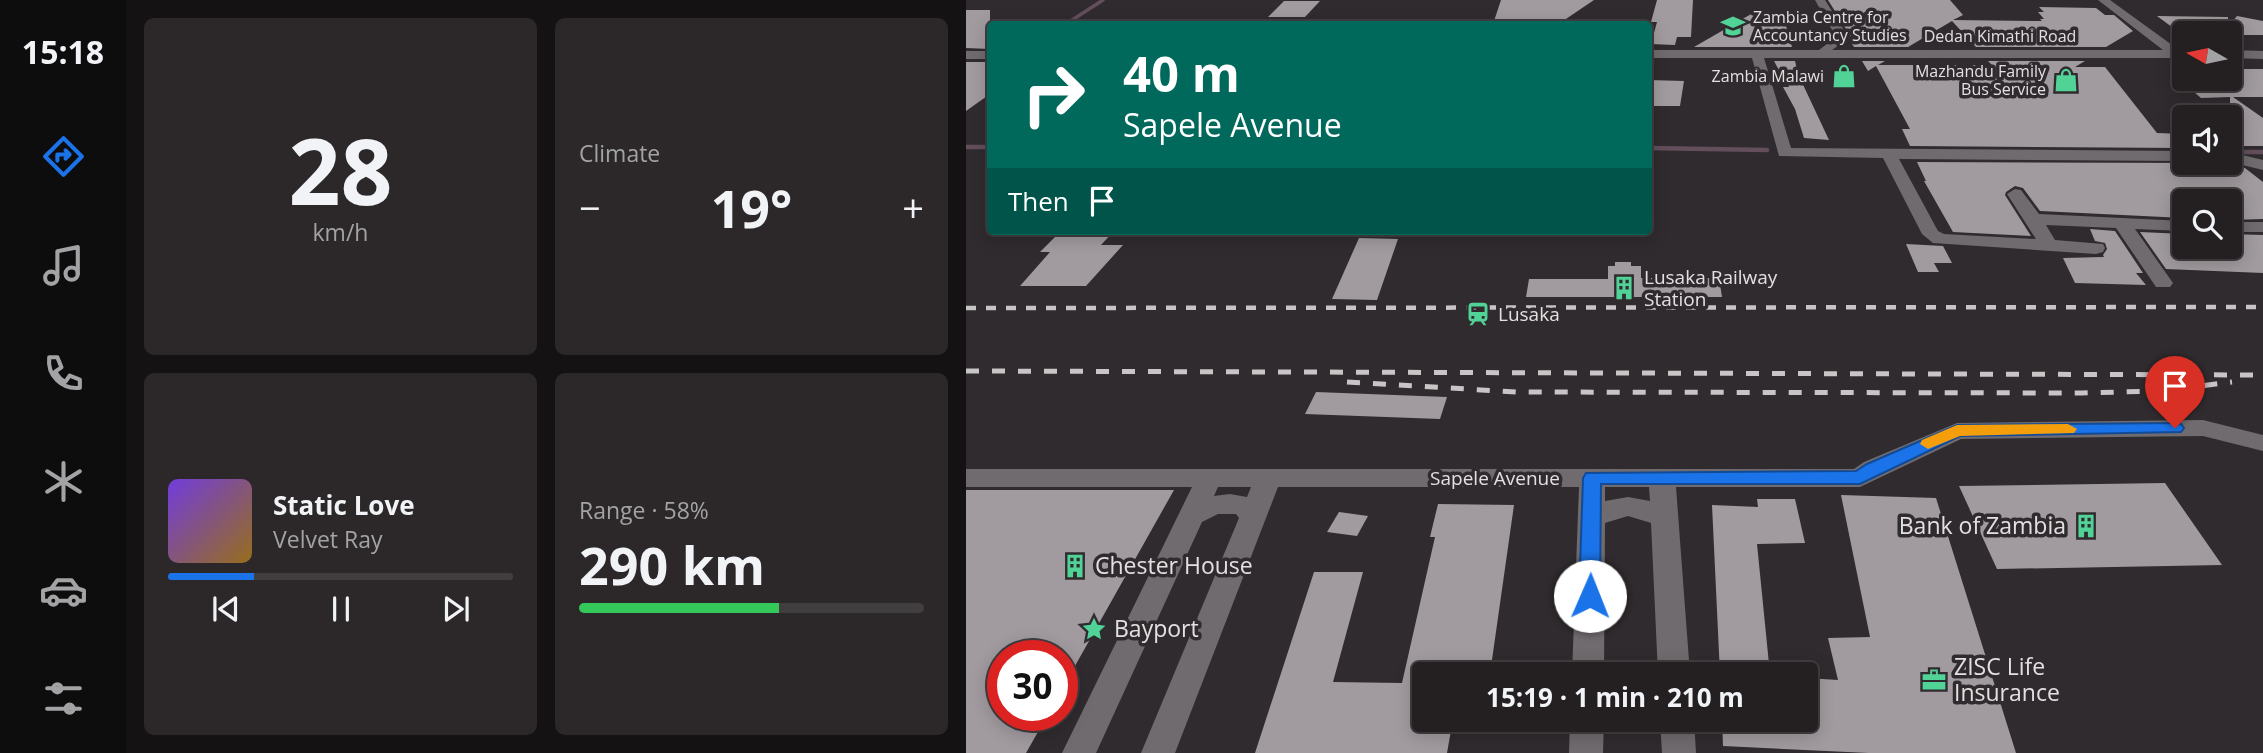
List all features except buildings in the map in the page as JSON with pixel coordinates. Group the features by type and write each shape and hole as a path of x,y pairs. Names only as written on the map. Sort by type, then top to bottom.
{"street":[{"path":"1820,0 1854,54"},
{"path":"2103,0 2172,48"},
{"path":"1822,54 1843,38"},
{"name":"Dedan Kimathi Road","path":"1652,54 2172,54"},
{"path":"1757,54 1785,153 2172,156"},
{"path":"2242,54 2263,55"},
{"path":"966,55 987,55"},
{"path":"1888,154 1931,234 1940,239 2096,248"},
{"path":"2242,160 2263,164"},
{"path":"2015,194 2049,245"},
{"path":"2034,219 2172,226"},
{"path":"2122,224 2163,283"},
{"path":"2242,227 2263,227"},
{"name":"Sapele Avenue","path":"966,478 1860,478 1873,468 1957,430 2203,428 2263,443"},
{"path":"1079,753 1209,478"},
{"path":"1157,753 1268,478"},
{"path":"1588,662 1592,478"},
{"path":"1662,478 1673,662"},
{"path":"1191,516 1209,506 1229,502 1245,506 1252,517"},
{"path":"1591,519 1607,508 1627,505 1648,508 1665,518"},
{"path":"1586,753 1587,732"},
{"path":"1678,732 1679,753"}],"waterway":[{"path":"1071,21 1103,0"},
{"path":"966,147 987,147"},
{"path":"1652,148 1767,150"},
{"path":"2242,152 2263,152"}],"railway":[{"path":"966,308 2263,307"},
{"path":"966,371 2263,375"},
{"path":"1347,382 1517,392 2082,393 2159,391 2232,382"}],"slow traffic":[{"path":"1928,444 1957,430 2068,429"}],"place":[{"name":"Zambia Centre for Accountancy Studies","path":"1733,26"},
{"name":"Zambia Malawi","path":"1844,76"},
{"name":"Mazhandu Family Bus Service","path":"2066,80"},
{"name":"Lusaka Railway Station","path":"1624,288"},
{"name":"Lusaka","path":"1478,314"},
{"name":"Bank of Zambia","path":"2086,526"},
{"name":"Chester House","path":"1075,566"},
{"name":"Bayport","path":"1094,629"},
{"name":"ZISC Life Insurance","path":"1934,680"}],"route":[{"path":"1590,596 1592,478 1860,478 1873,468 1957,430 2175,428"}]}
